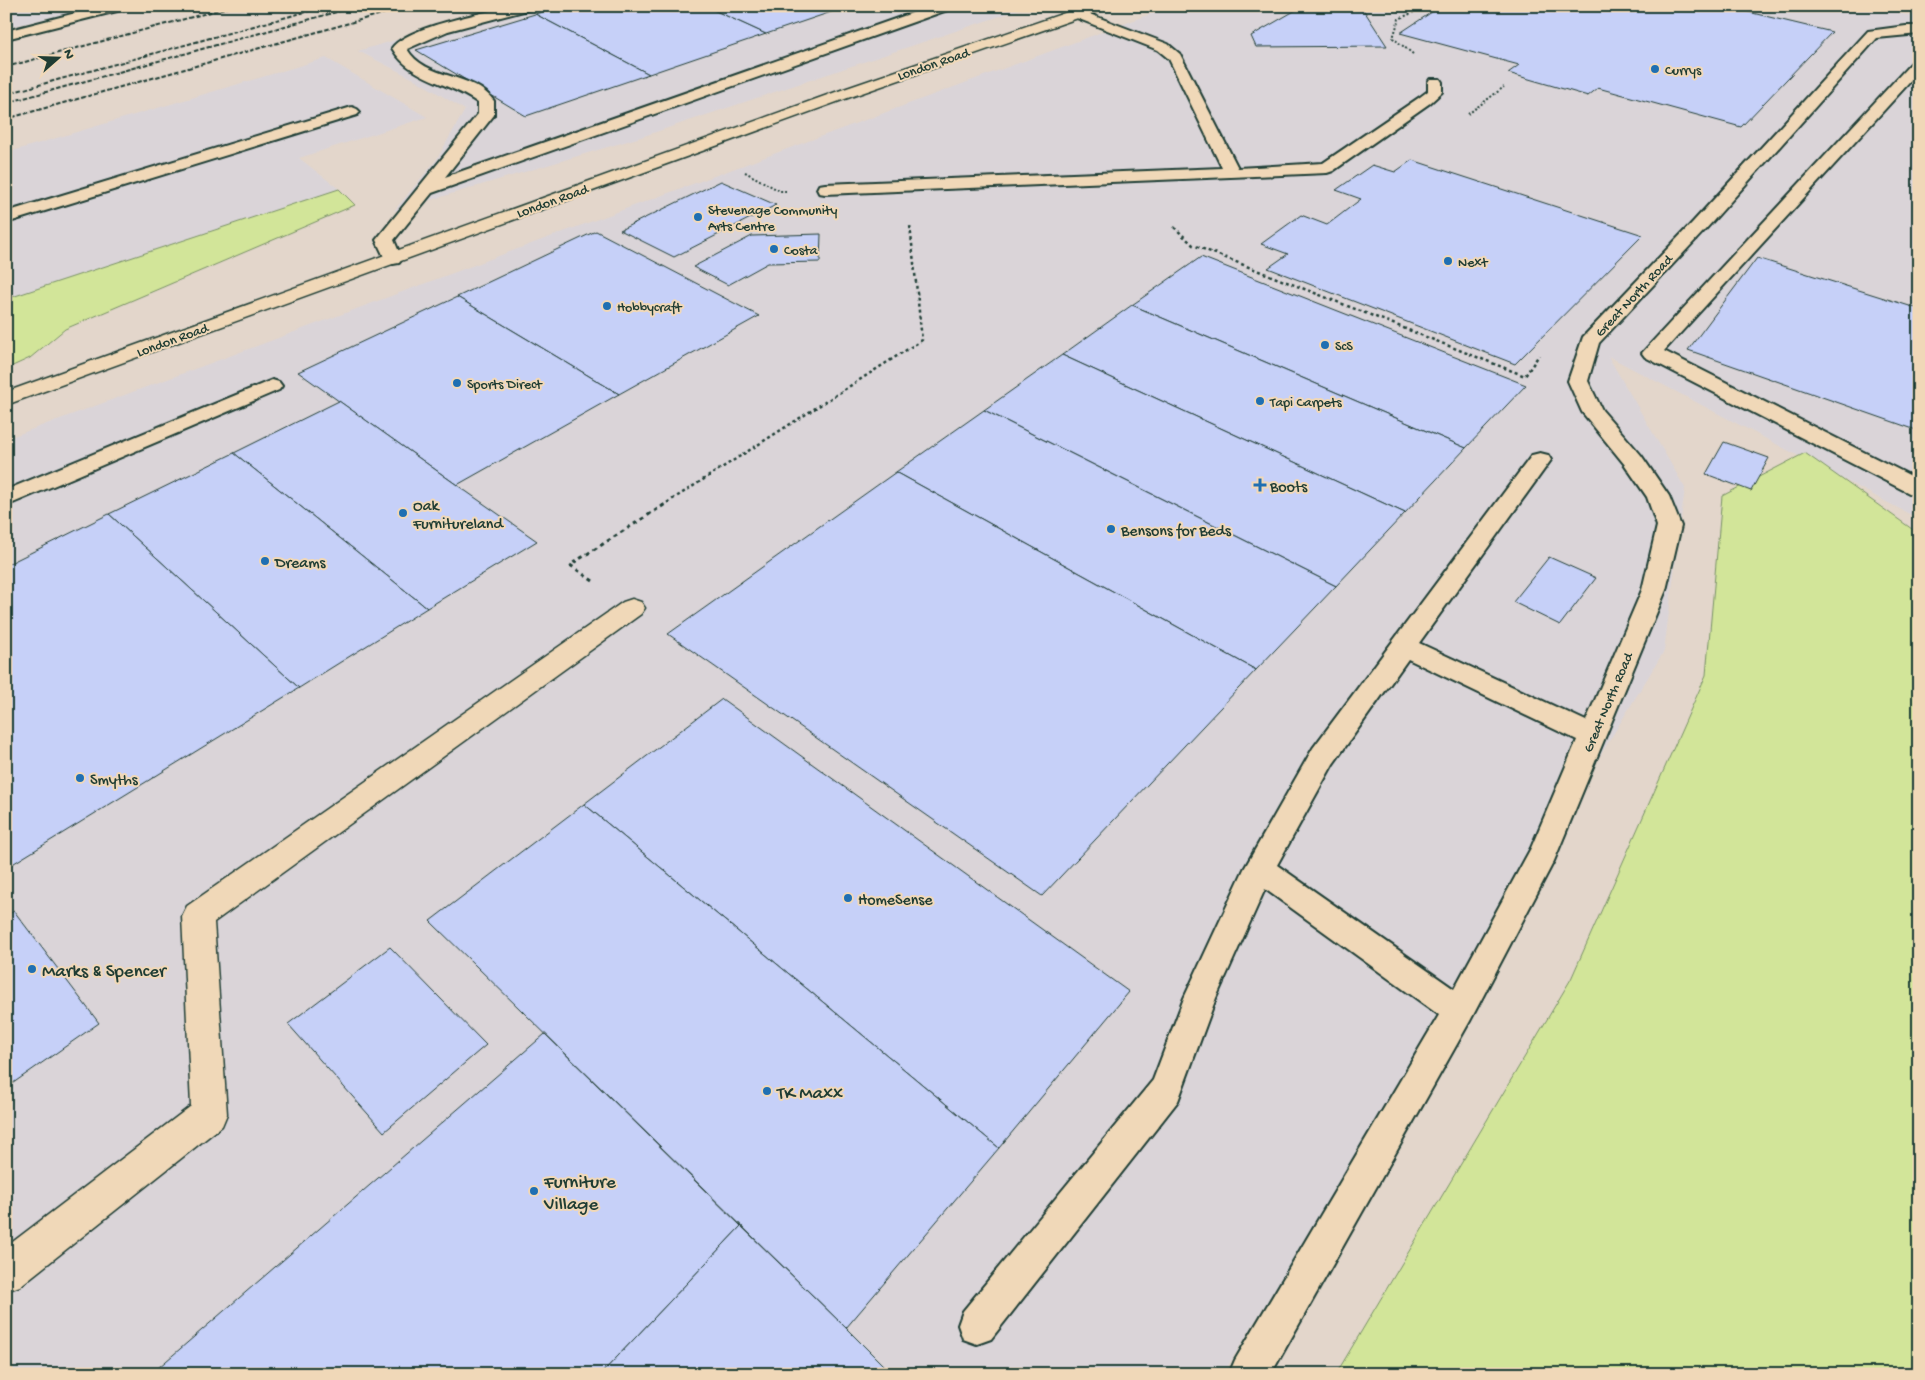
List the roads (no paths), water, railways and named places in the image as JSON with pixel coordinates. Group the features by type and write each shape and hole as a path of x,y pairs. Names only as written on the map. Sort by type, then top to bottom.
{"main road":[{"name":"London Road","path":"6,399 850,92 1100,6"},
{"path":"6,1272 209,1114 198,916 632,608"}],"lane":[{"path":"6,35 120,6"},
{"path":"393,259 385,240 486,114 486,101 458,84 433,76 418,68 403,57 399,48 408,41 442,29 526,6"},
{"path":"426,189 945,6"},
{"path":"1079,14 1163,47 1175,57 1232,172"},
{"name":"Great North Road","path":"1249,1374 1459,1012 1544,852 1654,590 1669,526 1658,496 1633,460 1592,412 1578,381 1590,341 1699,226 1873,34 1912,30"},
{"path":"1919,63 1652,353 1919,489"},
{"path":"825,189 1327,168 1425,100 1435,92 1435,82"},
{"path":"6,218 352,112"},
{"path":"6,499 272,386"},
{"path":"977,1325 1166,1090 1200,998 1259,869 1323,756 1405,647 1540,460"},
{"path":"1405,647 1593,736"},
{"path":"1259,869 1459,1012"}],"railway":[{"path":"6,67 233,6"},
{"path":"6,94 327,6"},
{"path":"6,103 358,6"},
{"path":"6,119 410,6"}],"place":[{"name":"Currys","path":"1655,69"},
{"name":"Stevenage Community Arts Centre","path":"698,217"},
{"name":"Costa","path":"774,249"},
{"name":"Next","path":"1448,261"},
{"name":"Hobbycraft","path":"607,306"},
{"name":"ScS","path":"1325,345"},
{"name":"Sports Direct","path":"457,383"},
{"name":"Tapi Carpets","path":"1260,401"},
{"name":"Boots","path":"1260,485"},
{"name":"Oak Furnitureland","path":"403,513"},
{"name":"Bensons for Beds","path":"1111,529"},
{"name":"Dreams","path":"265,561"},
{"name":"Smyths","path":"80,778"},
{"name":"HomeSense","path":"848,898"},
{"name":"Marks & Spencer","path":"32,969"},
{"name":"TK Maxx","path":"767,1091"},
{"name":"Furniture Village","path":"534,1191"}]}
